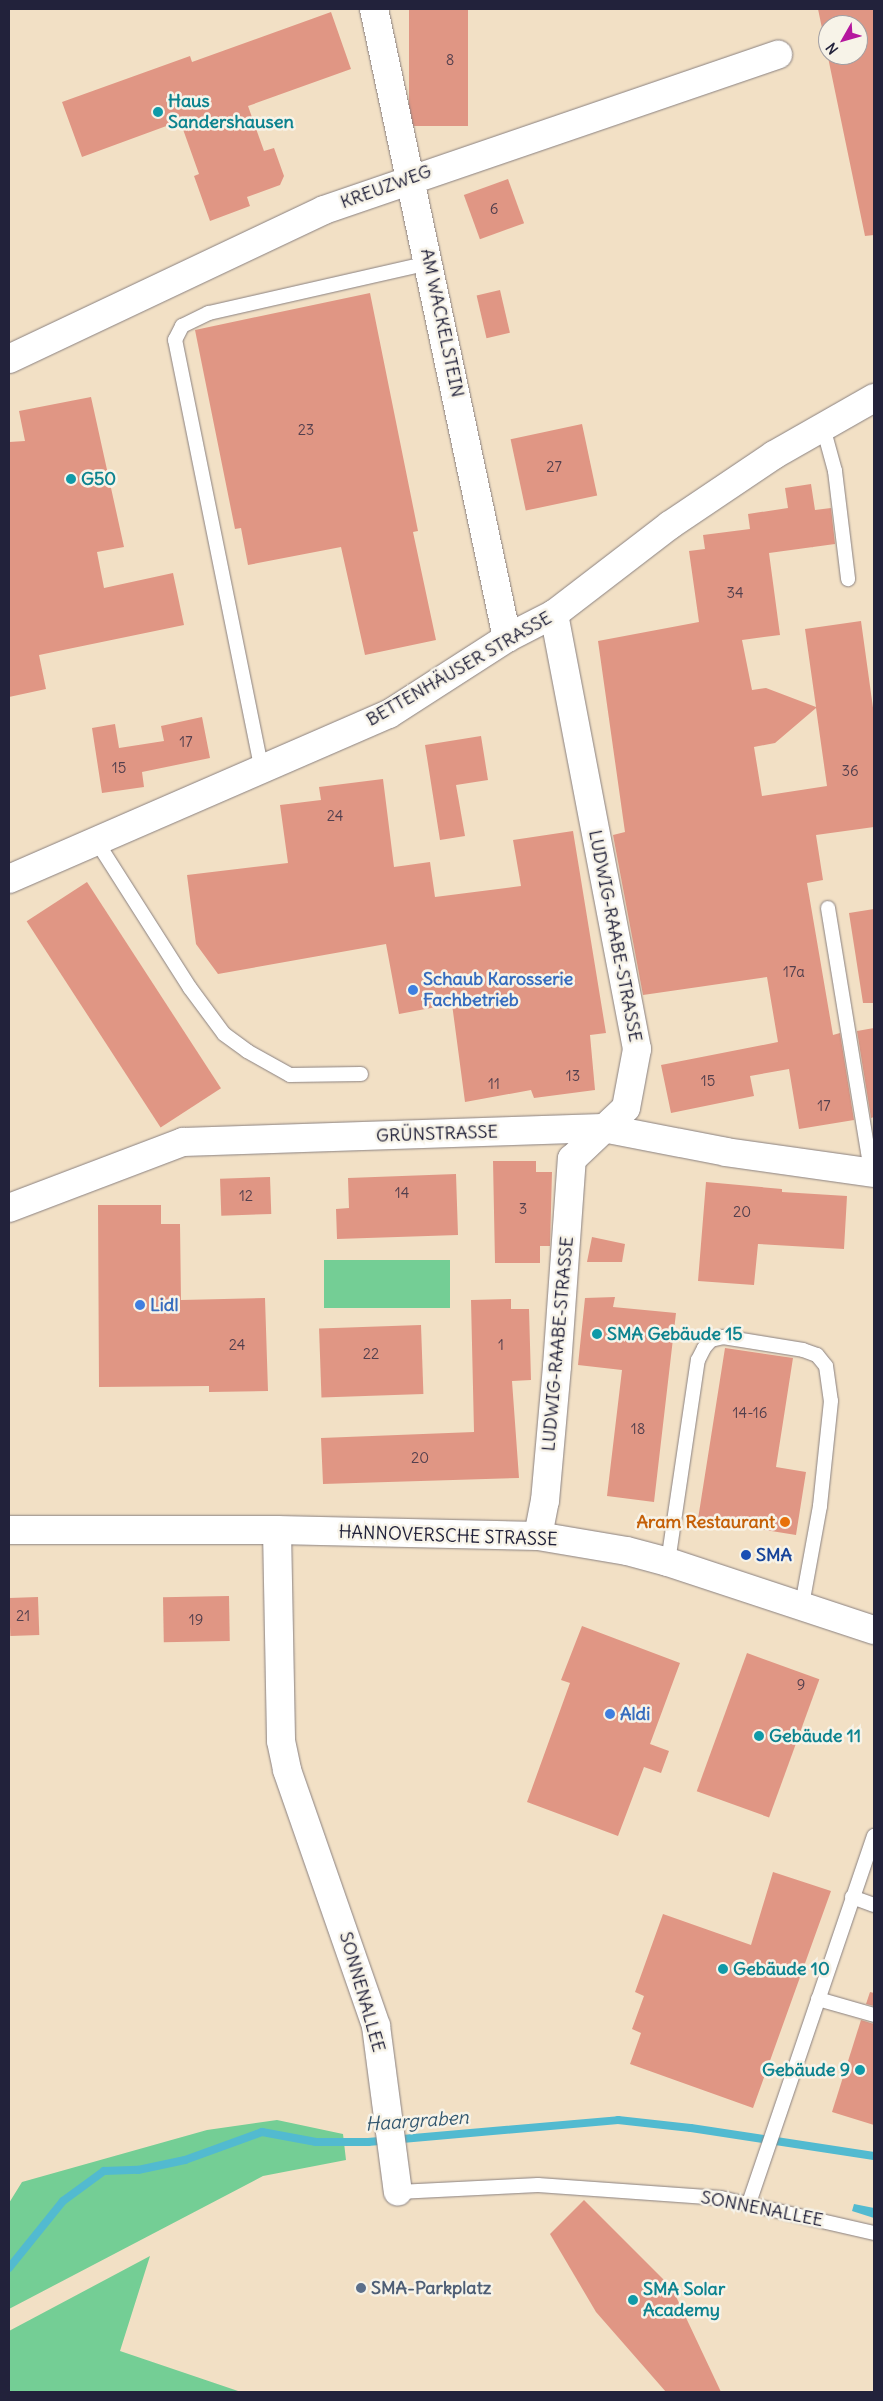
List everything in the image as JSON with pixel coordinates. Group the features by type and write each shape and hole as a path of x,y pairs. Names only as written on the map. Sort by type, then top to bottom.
{"street":[{"name":"AM WACKELSTEIN","path":"374,9 412,177 507,638"},
{"name":"KREUZWEG","path":"9,359 324,210 412,177 778,55"},
{"name":"BETTENHÄUSER STRASSE","path":"9,879 262,771 389,714 507,638 554,614 670,525 774,455 874,398"},
{"name":"LUDWIG-RAABE-STRASSE","path":"538,1536 552,1424 572,1159 626,1108 637,1049 554,614"},
{"name":"GRÜNSTRASSE","path":"9,1208 183,1142 603,1128 726,1152 873,1172"},
{"name":"HANNOVERSCHE STRASSE","path":"9,1530 277,1530 538,1536 627,1551 668,1562 874,1630"},
{"name":"SONNENALLEE","path":"277,1530 281,1741 287,1770 376,2026 390,2117 398,2192"}],"lane":[{"path":"262,771 175,340 182,326 209,313 429,263"},
{"path":"823,427 835,471 848,579"},
{"path":"96,842 190,988 224,1034 247,1051 290,1075 362,1074"},
{"path":"828,908 873,1172"},
{"path":"668,1562 698,1360 704,1348 711,1340 723,1337 803,1350 817,1355 826,1366 831,1401 820,1506 802,1605"},
{"path":"749,2203 757,2174 874,1836"},
{"path":"852,1897 874,1905"},
{"path":"818,1999 874,2015"},
{"name":"SONNENALLEE","path":"398,2192 538,2185 722,2198 874,2233"}],"green space":[{"path":"324,1260 450,1260 450,1308 324,1308"},
{"path":"277,2120 343,2134 346,2160 263,2176 9,2309 9,2203 22,2182 207,2130"},
{"path":"150,2256 120,2351 241,2392 9,2392 9,2331"}],"water":[{"path":"854,2204 874,2208 874,2218 852,2211"}],"building":[{"path":"409,9 468,9 468,126 409,126"},
{"path":"818,9 874,9 874,235 865,236 830,65 868,65 868,15 819,15"},
{"name":"Haus Sandershausen","path":"331,12 351,69 248,106 264,151 274,148 284,176 280,185 247,197 250,206 210,221 194,176 199,174 180,121 82,157 62,102 190,56 192,62"},
{"path":"508,179 524,223 480,239 464,195"},
{"path":"500,290 510,333 487,338 477,295"},
{"path":"370,293 418,531 413,532 436,640 365,655 341,547 248,565 241,528 235,529 195,330"},
{"path":"91,397 124,547 97,552 104,588 173,573 184,625 39,655 46,689 9,697 9,442 25,441 19,411"},
{"path":"582,424 597,495 526,511 511,439"},
{"path":"811,484 815,510 831,508 835,544 769,553 780,635 742,640 752,690 766,688 816,707 805,629 861,621 874,715 874,827 816,835 823,880 807,883 833,1035 840,1033 854,1120 799,1129 789,1069 750,1076 754,1096 671,1113 661,1065 778,1042 767,977 643,995 613,835 625,832 598,641 699,622 689,551 705,549 703,535 750,529 748,514 788,508 785,488","holes":["816,708 827,786 762,796 754,747 775,743"]},
{"path":"202,717 210,758 142,772 144,787 102,793 92,728 115,724 119,748 164,741 161,726"},
{"path":"481,736 488,780 456,785 465,836 440,840 425,745"},
{"path":"383,779 394,867 430,862 435,897 521,886 513,840 573,831 606,1033 590,1035 595,1090 534,1098 531,1090 465,1102 452,1004 399,1014 386,944 218,974 196,944 187,875 288,863 280,805 321,800 319,787"},
{"path":"87,882 221,1088 161,1128 27,921"},
{"path":"874,909 874,1003 863,1003 849,913"},
{"path":"874,1028 874,1117 871,1118 857,1031"},
{"path":"493,1161 536,1161 536,1172 552,1172 550,1246 540,1246 540,1263 495,1263"},
{"path":"456,1174 458,1235 337,1239 336,1209 349,1208 348,1178"},
{"path":"270,1177 271,1214 221,1216 220,1179"},
{"path":"706,1182 782,1189 782,1192 847,1196 844,1249 758,1244 754,1285 698,1281"},
{"name":"Lidl","path":"98,1205 161,1205 161,1224 180,1224 181,1300 265,1298 268,1391 209,1392 209,1386 99,1387"},
{"path":"592,1237 625,1244 622,1262 587,1262"},
{"path":"615,1297 613,1307 676,1313 654,1502 607,1496 622,1370 578,1365 585,1298"},
{"path":"511,1299 511,1309 529,1309 531,1380 512,1381 519,1478 323,1484 321,1438 474,1432 471,1300"},
{"path":"421,1325 423,1394 321,1398 319,1329"},
{"path":"725,1348 793,1358 776,1467 806,1472 796,1535 698,1519"},
{"path":"229,1596 230,1641 164,1642 163,1597"},
{"path":"38,1597 39,1635 10,1636 9,1598"},
{"name":"Aldi","path":"582,1626 680,1663 650,1744 669,1751 661,1773 644,1767 618,1836 527,1802 570,1683 561,1680"},
{"name":"Gebäude 11","path":"747,1653 819,1679 769,1817 697,1791"},
{"name":"Gebäude 10","path":"773,1872 831,1891 753,2108 630,2064 641,2033 632,2029 644,1996 635,1992 663,1914 751,1945"},
{"path":"870,1992 874,1993 874,2006 866,2004"},
{"name":"Gebäude 9","path":"861,2020 874,2024 874,2125 832,2112"},
{"name":"SMA Solar Academy","path":"584,2200 672,2288 721,2392 666,2392 596,2312 550,2234"}],"waterway":[{"name":"Haargraben","path":"9,2268 63,2201 104,2171 138,2170 185,2160 262,2132 316,2142 368,2142 618,2120 691,2128 874,2156"}],"place":[{"name":"Haus Sandershausen","path":"158,112"},
{"name":"G50","path":"71,479"},
{"name":"Schaub Karosserie Fachbetrieb","path":"413,990"},
{"name":"Lidl","path":"140,1305"},
{"name":"SMA Gebäude 15","path":"597,1334"},
{"name":"Aram Restaurant","path":"785,1522"},
{"name":"SMA","path":"746,1555"},
{"name":"Aldi","path":"610,1714"},
{"name":"Gebäude 11","path":"759,1736"},
{"name":"Gebäude 10","path":"723,1969"},
{"name":"Gebäude 9","path":"860,2070"},
{"name":"SMA-Parkplatz","path":"361,2288"},
{"name":"SMA Solar Academy","path":"633,2300"}]}
